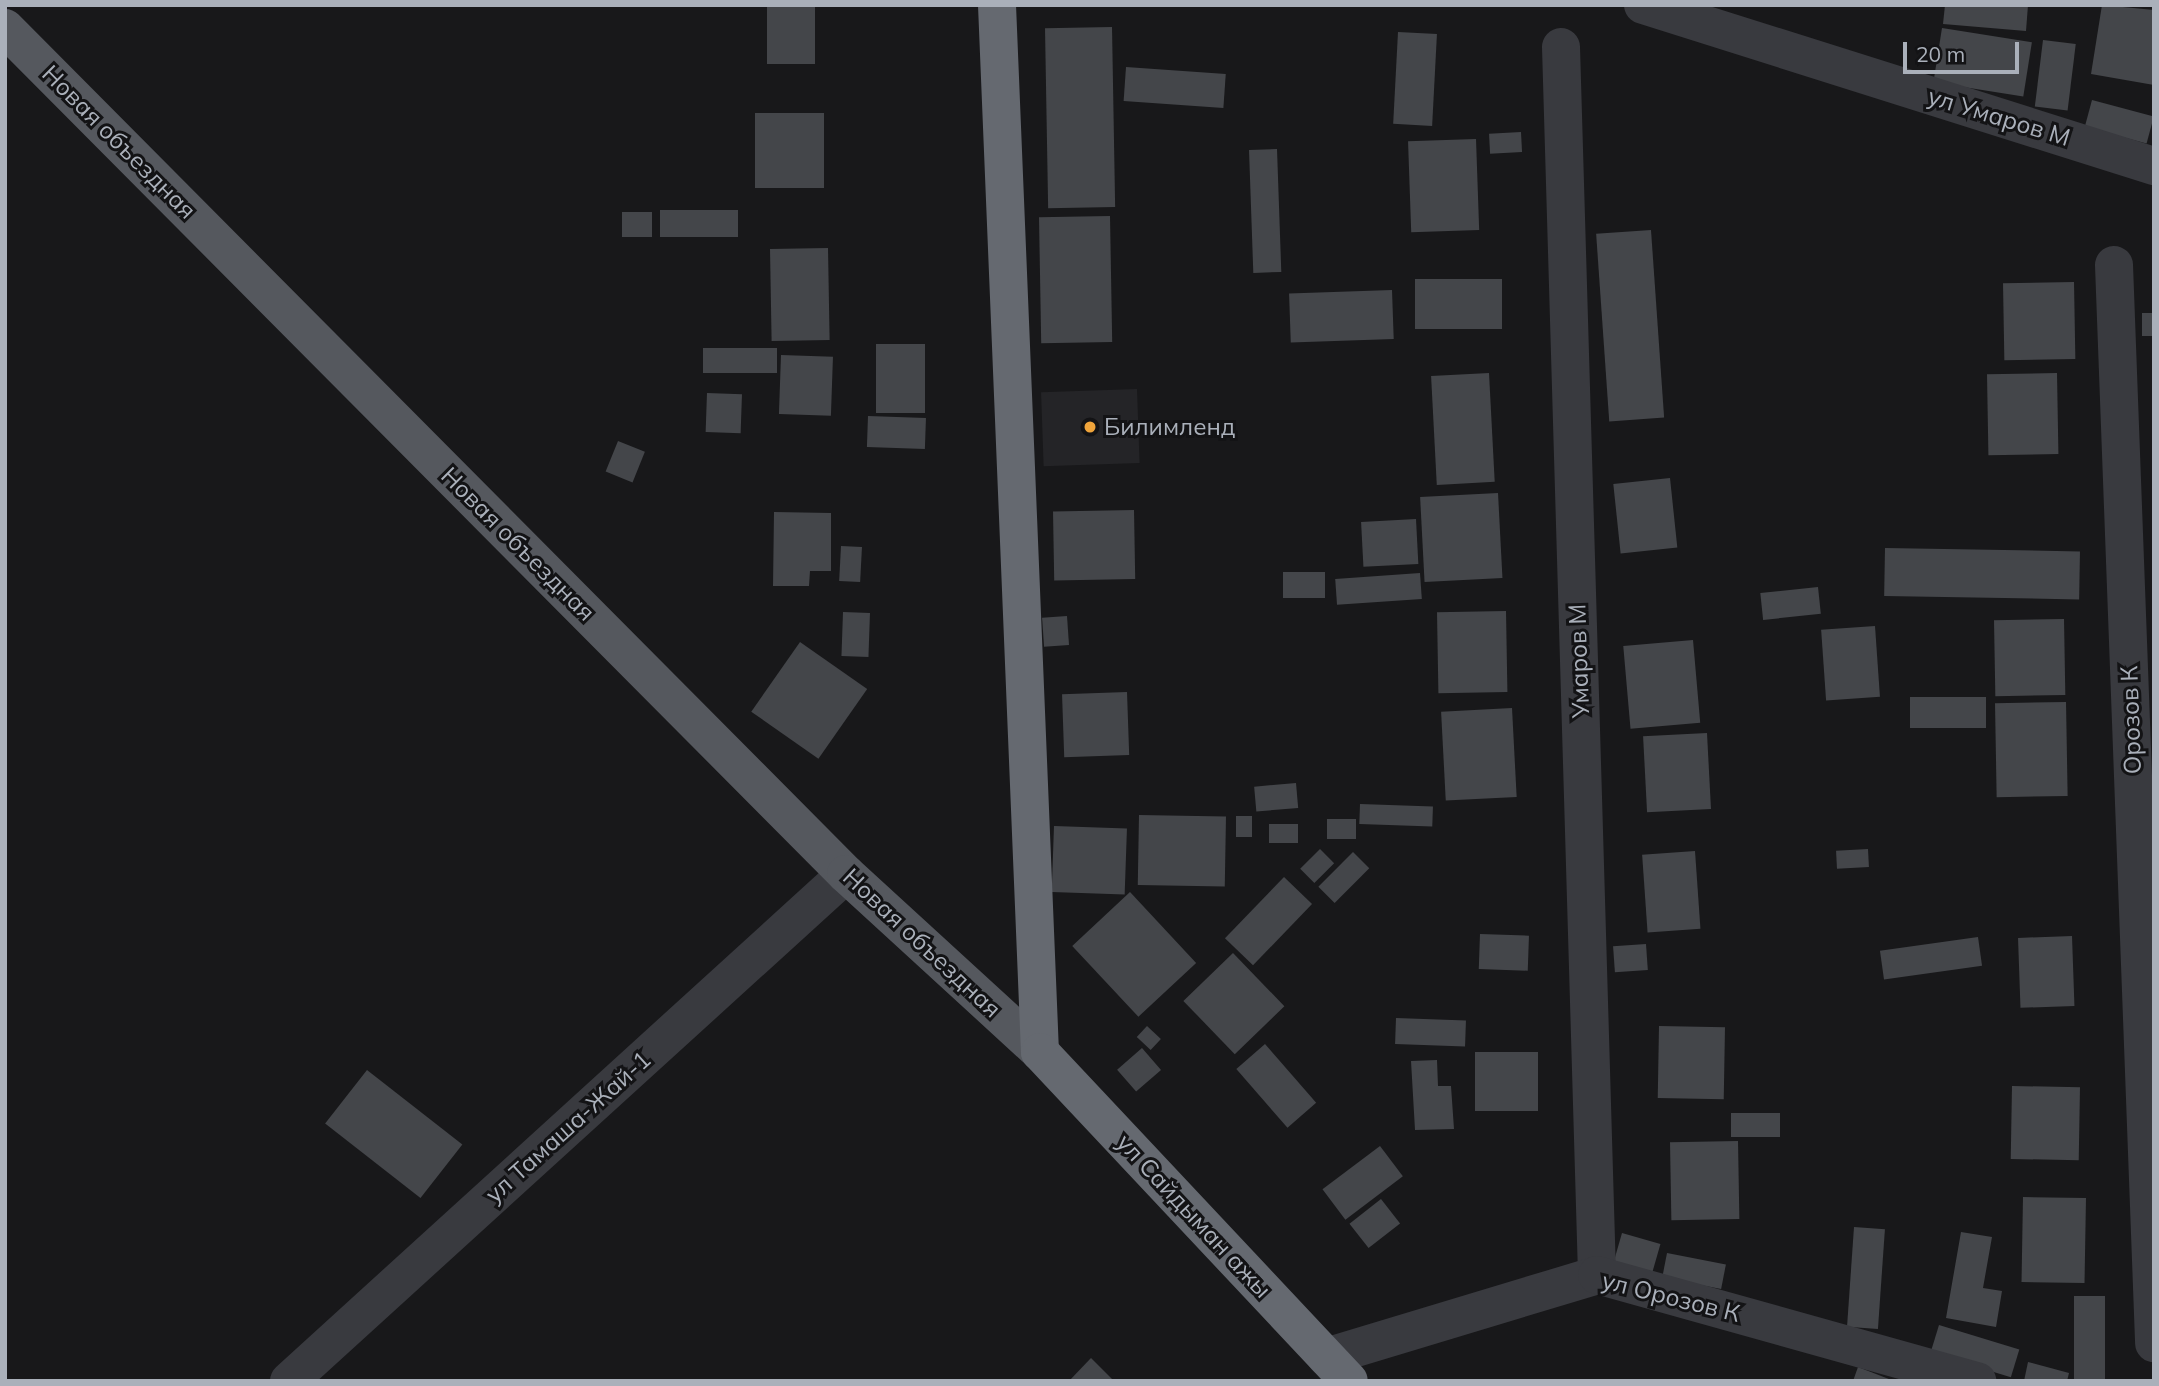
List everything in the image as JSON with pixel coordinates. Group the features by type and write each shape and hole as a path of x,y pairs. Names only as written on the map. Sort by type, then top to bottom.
{"highway":[{"path":"997,5 1040,1052"},
{"name":"ул Сайдыман ажы","path":"1040,1052 1337,1369"}],"main road":[{"name":"Новая объездная","path":"5,28 846,874 1040,1052"}],"street":[{"name":"ул Умаров М","path":"1643,5 2154,166"},
{"name":"Умаров М","path":"1561,47 1597,1275"},
{"name":"Орозов К","path":"2114,265 2154,1343"},
{"name":"ул Тамаша-Жай-1","path":"289,1381 846,874"},
{"name":"ул Орозов К","path":"1337,1369 1597,1275 1977,1381"}],"shaded area":[{"name":"Билимленд","path":"1137,389 1140,463 1044,466 1041,392"}],"building":[{"path":"767,5 815,5 815,64 767,64"},
{"path":"1945,5 2028,5 2026,31 1943,24"},
{"path":"2102,5 2154,10 2154,85 2091,74"},
{"path":"1112,27 1115,207 1048,208 1045,28"},
{"path":"1942,28 2032,42 2023,97 1933,82"},
{"path":"1398,32 1437,34 1432,126 1393,124"},
{"path":"2043,40 2076,44 2068,111 2035,107"},
{"path":"1126,67 1226,74 1223,108 1124,101"},
{"path":"2092,100 2154,117 2147,144 2085,127"},
{"path":"755,113 824,113 824,188 755,188"},
{"path":"1521,132 1522,152 1490,154 1489,134"},
{"path":"1476,139 1479,230 1411,232 1408,141"},
{"path":"1277,149 1281,272 1253,273 1249,150"},
{"path":"660,210 738,210 738,237 660,237"},
{"path":"622,212 652,212 652,237 622,237"},
{"path":"1110,216 1112,342 1041,343 1039,217"},
{"path":"1651,230 1664,418 1609,421 1596,234"},
{"path":"828,248 830,340 772,341 770,249"},
{"path":"1415,279 1502,279 1502,329 1415,329"},
{"path":"2074,282 2075,359 2004,360 2003,283"},
{"path":"1392,290 1394,339 1291,343 1289,294"},
{"path":"2142,313 2154,313 2154,336 2142,336"},
{"path":"876,344 925,344 925,413 876,413"},
{"path":"703,348 777,348 777,373 703,373"},
{"path":"781,355 833,357 831,416 779,414"},
{"path":"1489,373 1495,482 1437,485 1431,376"},
{"path":"2057,373 2058,454 1988,455 1987,374"},
{"path":"707,393 742,394 741,433 706,432"},
{"path":"868,416 926,418 925,449 867,447"},
{"path":"618,441 645,452 633,482 606,472"},
{"path":"1670,478 1677,548 1621,554 1613,484"},
{"path":"1498,493 1502,578 1425,582 1420,497"},
{"path":"1134,510 1135,579 1054,580 1053,511"},
{"path":"774,512 831,513 831,571 810,571 809,586 773,586"},
{"path":"1416,519 1418,564 1363,567 1361,522"},
{"path":"841,546 862,547 860,582 839,581"},
{"path":"1885,548 2080,551 2079,599 1884,596"},
{"path":"1283,572 1325,572 1325,598 1283,598"},
{"path":"1420,573 1422,599 1337,605 1335,579"},
{"path":"1818,587 1821,614 1763,620 1760,593"},
{"path":"1506,611 1507,692 1438,693 1437,612"},
{"path":"843,612 870,613 868,657 841,656"},
{"path":"1067,616 1069,645 1044,647 1042,618"},
{"path":"2064,619 2065,695 1995,696 1994,620"},
{"path":"1875,626 1880,697 1826,701 1821,630"},
{"path":"1693,640 1700,723 1631,729 1623,646"},
{"path":"800,642 867,689 818,759 751,712"},
{"path":"1127,692 1129,755 1064,757 1062,694"},
{"path":"1910,697 1986,697 1986,728 1910,728"},
{"path":"2066,702 2068,796 1997,797 1995,703"},
{"path":"1512,708 1517,797 1446,801 1441,712"},
{"path":"1707,733 1711,809 1647,812 1643,736"},
{"path":"1296,783 1298,808 1256,812 1254,787"},
{"path":"1360,804 1433,807 1432,827 1359,824"},
{"path":"1139,815 1226,817 1225,887 1138,885"},
{"path":"1236,816 1252,816 1252,837 1236,837"},
{"path":"1327,819 1356,819 1356,839 1327,839"},
{"path":"1269,824 1298,824 1298,843 1269,843"},
{"path":"1054,826 1127,829 1125,895 1052,892"},
{"path":"1320,849 1334,863 1314,883 1300,869"},
{"path":"1868,849 1869,867 1837,869 1836,851"},
{"path":"1695,851 1700,929 1648,933 1642,855"},
{"path":"1353,852 1369,868 1335,903 1318,887"},
{"path":"1284,877 1312,904 1253,965 1225,938"},
{"path":"1130,892 1196,963 1138,1017 1072,946"},
{"path":"1480,934 1529,936 1528,971 1479,969"},
{"path":"2072,936 2074,1006 2020,1008 2018,938"},
{"path":"1978,937 1982,966 1884,979 1880,951"},
{"path":"1646,944 1648,970 1615,972 1613,946"},
{"path":"1233,953 1284,1006 1235,1054 1183,1001"},
{"path":"1396,1018 1466,1020 1465,1046 1395,1044"},
{"path":"1147,1026 1161,1039 1151,1050 1137,1037"},
{"path":"1659,1026 1725,1027 1724,1099 1658,1098"},
{"path":"1265,1044 1316,1103 1287,1128 1236,1069"},
{"path":"1142,1048 1161,1070 1136,1092 1117,1070"},
{"path":"1475,1052 1538,1052 1538,1111 1475,1111"},
{"path":"1437,1060 1438,1086 1451,1086 1454,1129 1415,1130 1411,1061"},
{"path":"367,1070 462,1144 420,1198 325,1124"},
{"path":"2012,1086 2080,1087 2079,1160 2011,1159"},
{"path":"1731,1113 1780,1113 1780,1137 1731,1137"},
{"path":"1738,1141 1739,1219 1671,1220 1670,1142"},
{"path":"1380,1146 1403,1176 1345,1220 1322,1189"},
{"path":"2023,1197 2086,1198 2085,1283 2022,1282"},
{"path":"1381,1199 1400,1223 1369,1248 1349,1224"},
{"path":"1854,1227 1885,1229 1878,1329 1847,1327"},
{"path":"1961,1232 1992,1237 1983,1288 2002,1291 1996,1327 1946,1318"},
{"path":"1622,1233 1660,1244 1652,1274 1613,1263"},
{"path":"1667,1253 1726,1264 1721,1289 1662,1278"},
{"path":"2074,1296 2105,1296 2105,1381 2074,1381"},
{"path":"1939,1325 2019,1350 2011,1377 1931,1353"},
{"path":"1091,1358 1114,1381 1069,1381"},
{"path":"2028,1362 2069,1373 2067,1381 2024,1381"},
{"path":"1858,1367 1894,1381 1853,1381"}],"place":[{"name":"Билимленд","path":"1090,427"}]}
